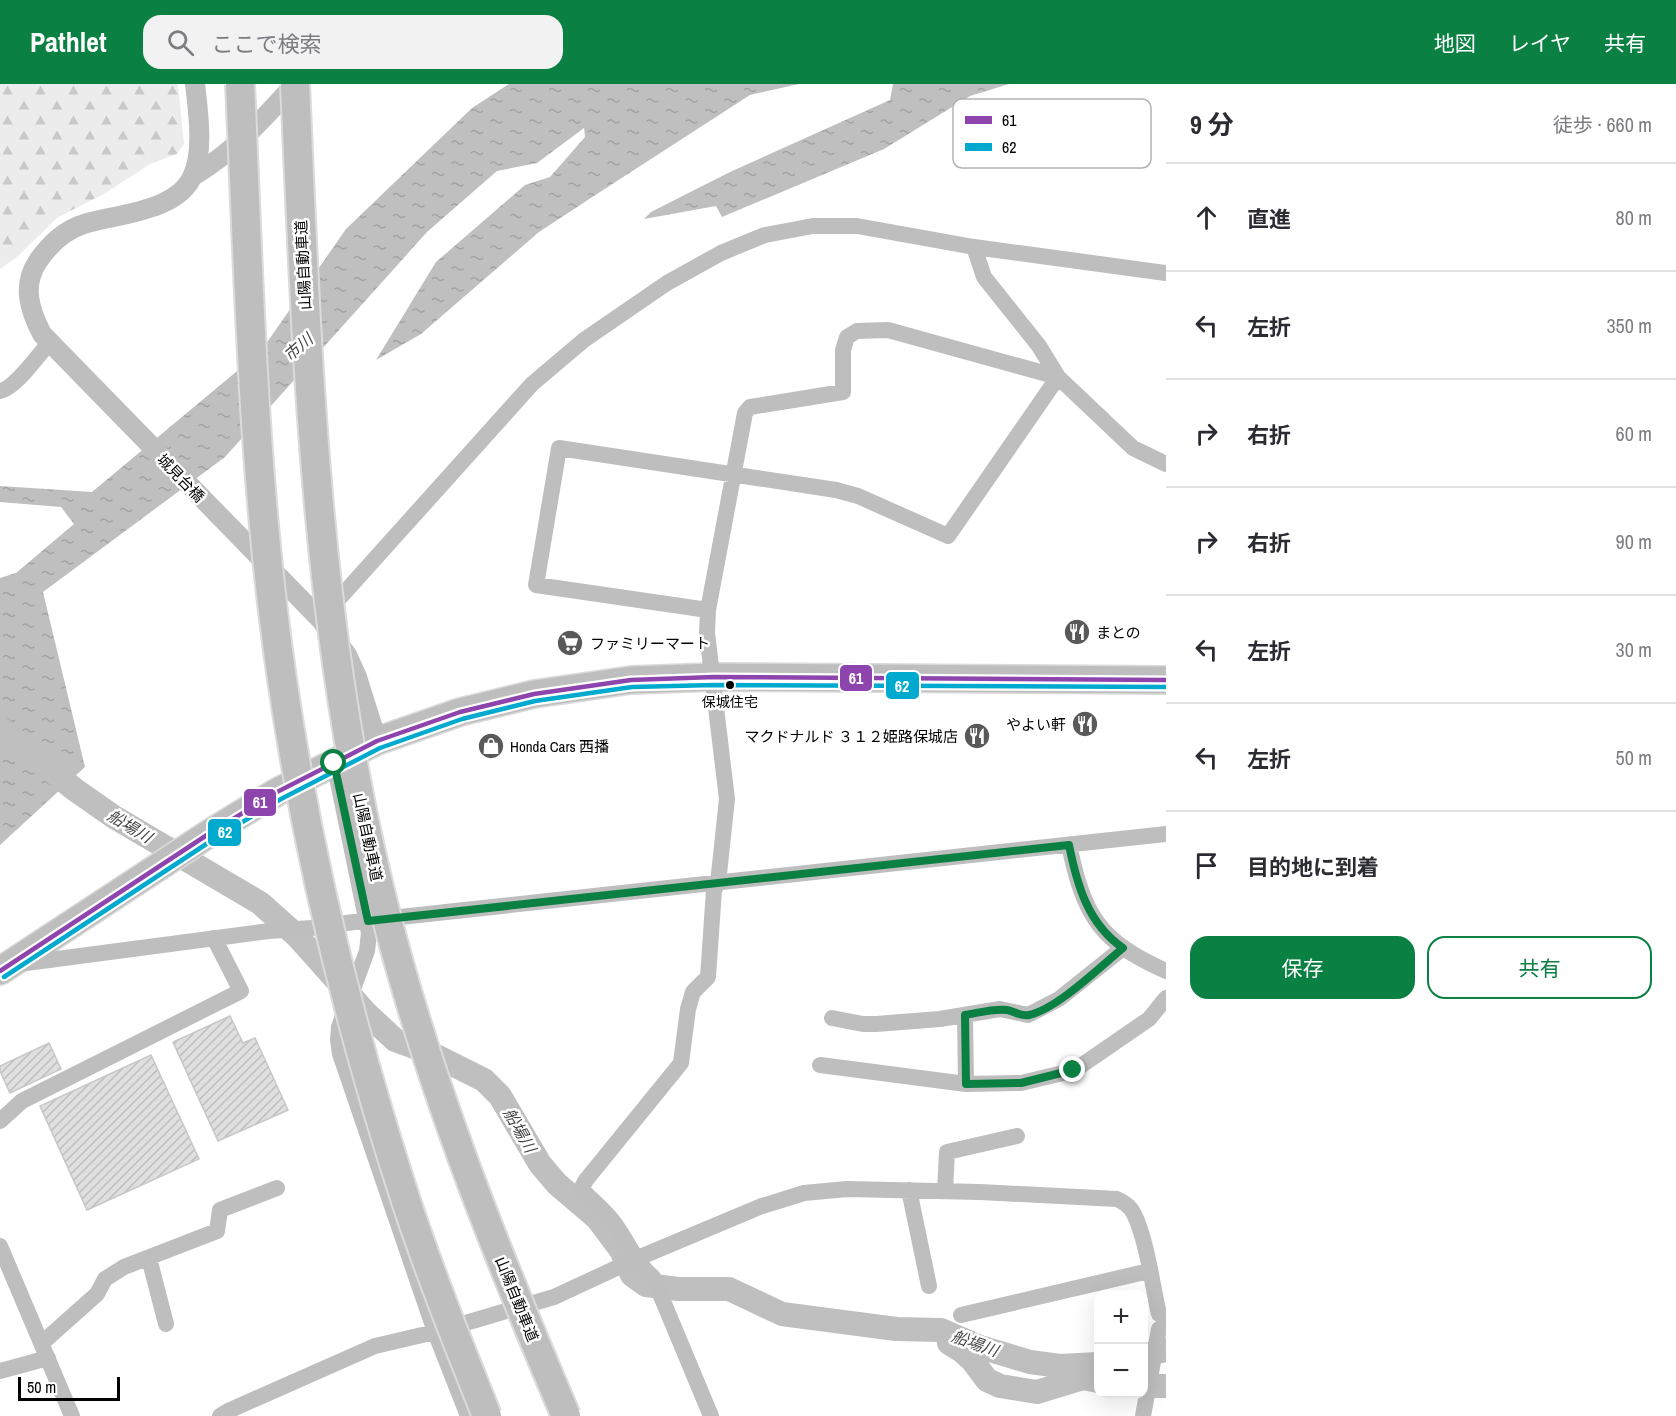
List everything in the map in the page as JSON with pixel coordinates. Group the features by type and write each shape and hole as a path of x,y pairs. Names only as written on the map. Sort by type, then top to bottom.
{"highway":[{"path":"240,84 258,438 268,560 282,677 315,870 339,970 408,1206 448,1318 487,1416"},
{"name":"山陽自動車道","path":"295,84 307,359 324,559 336,663 355,774 380,890 436,1084 469,1179 566,1416"},
{"path":"3,967 277,792 377,741 460,712 534,694 631,680 714,677 1166,680"}],"street":[{"path":"193,176 199,151 195,84"},
{"name":"城見台橋","path":"295,84 244,139 193,176 177,195 149,208 76,228 56,241 32,271 27,293 42,334 317,616 347,655 377,741"},
{"path":"317,616 532,384 584,340 667,283 721,253 765,235 813,226 857,226 974,248 1166,273"},
{"path":"974,248 984,277 1039,346 1058,377 1133,448 1166,464"},
{"path":"711,1416 653,1277 642,1268 638,1258 612,1220 581,1189 681,1063 690,1001 693,992 708,977 714,890 718,883 727,799 708,633 708,610 745,413 750,407 843,392 843,350 847,337 857,331 888,330 1058,377"},
{"path":"0,391 6,390 14,383 50,342"},
{"path":"708,610 536,585 559,448 836,490 858,496 948,536 1058,377"},
{"path":"334,763 369,933 367,951 339,1027 340,1054 435,1332 468,1416"},
{"path":"3,967 269,931 1166,834"},
{"path":"1069,845 1075,876 1087,906 1099,925 1114,942 1166,971"},
{"path":"0,1121 22,1101 241,991 214,938"},
{"path":"831,1018 876,1024 1000,1010 1022,1015 1035,1012 1059,999 1123,948"},
{"path":"820,1065 966,1084 1021,1083 1073,1070 1149,1019 1166,998"},
{"path":"965,1015 966,1084"},
{"path":"945,1191 947,1152 1017,1136"},
{"path":"0,1371 45,1351 97,1294 105,1279 124,1267 216,1231 220,1210 277,1188"},
{"path":"220,1416 375,1346 435,1332 554,1297 638,1258 762,1206 804,1193 848,1189 1117,1199 1124,1202 1134,1213 1141,1234 1161,1323 1143,1416"},
{"path":"909,1190 929,1286"},
{"path":"0,1246 72,1416"},
{"path":"149,1258 166,1324"},
{"path":"961,1315 1149,1271"}],"green space":[{"path":"0,84 178,84 184,144 177,154 150,164 104,194 58,217 18,256 0,269"}],"water":[{"name":"市川","path":"509,84 799,84 750,95 600,192 539,232 421,334 376,360 436,262 525,185 550,177 585,137 584,128 537,163 497,171 427,232 225,457 43,592 85,767 0,845 0,578 16,573 74,524 61,507 0,502 0,486 92,492 261,351 346,229 472,108"},
{"path":"893,84 1009,84 965,99 953,99 953,106 884,149 722,217 716,206 644,219 651,212 730,172 890,100"}],"building":[{"path":"230,1016 243,1043 255,1038 288,1110 218,1141 173,1042"},
{"path":"49,1043 61,1069 10,1093 0,1066"},
{"path":"151,1055 199,1159 87,1210 40,1106"}],"waterway":[{"name":"船場川","path":"0,728 74,789 114,817 260,903 297,936 366,1013 395,1040 428,1052 484,1080 500,1096 540,1164 557,1184 597,1218 621,1250 632,1275 646,1285 678,1289 729,1289 782,1314 896,1329 941,1330 980,1347 1030,1362 1060,1366 1094,1364"},
{"path":"949,1343 972,1360 987,1380 1000,1386 1037,1392 1083,1378 1094,1380"},
{"name":"船場川","path":"1148,1354 1166,1350"},
{"path":"1148,1386 1166,1386"}],"transit line":[{"name":"61","path":"0,971 210,833 277,792 377,741 460,712 534,694 631,680 714,677 1166,680"},
{"name":"62","path":"4,977 214,839 281,799 380,748 462,719 535,701 632,687 714,685 1166,687"}],"place":[{"name":"まとの","path":"1077,632"},
{"name":"ファミリーマート","path":"570,643"},
{"name":"保城住宅","path":"730,685"},
{"name":"やよい軒","path":"1085,724"},
{"name":"マクドナルド ３１２姫路保城店","path":"977,736"},
{"name":"Honda Cars 西播","path":"491,746"}],"route":[{"path":"334,763 368,921 1069,845 1075,876 1087,906 1099,925 1114,942 1123,948 1059,999 1028,1015 1006,1009 965,1015 966,1084 1007,1085 1073,1070"}]}
